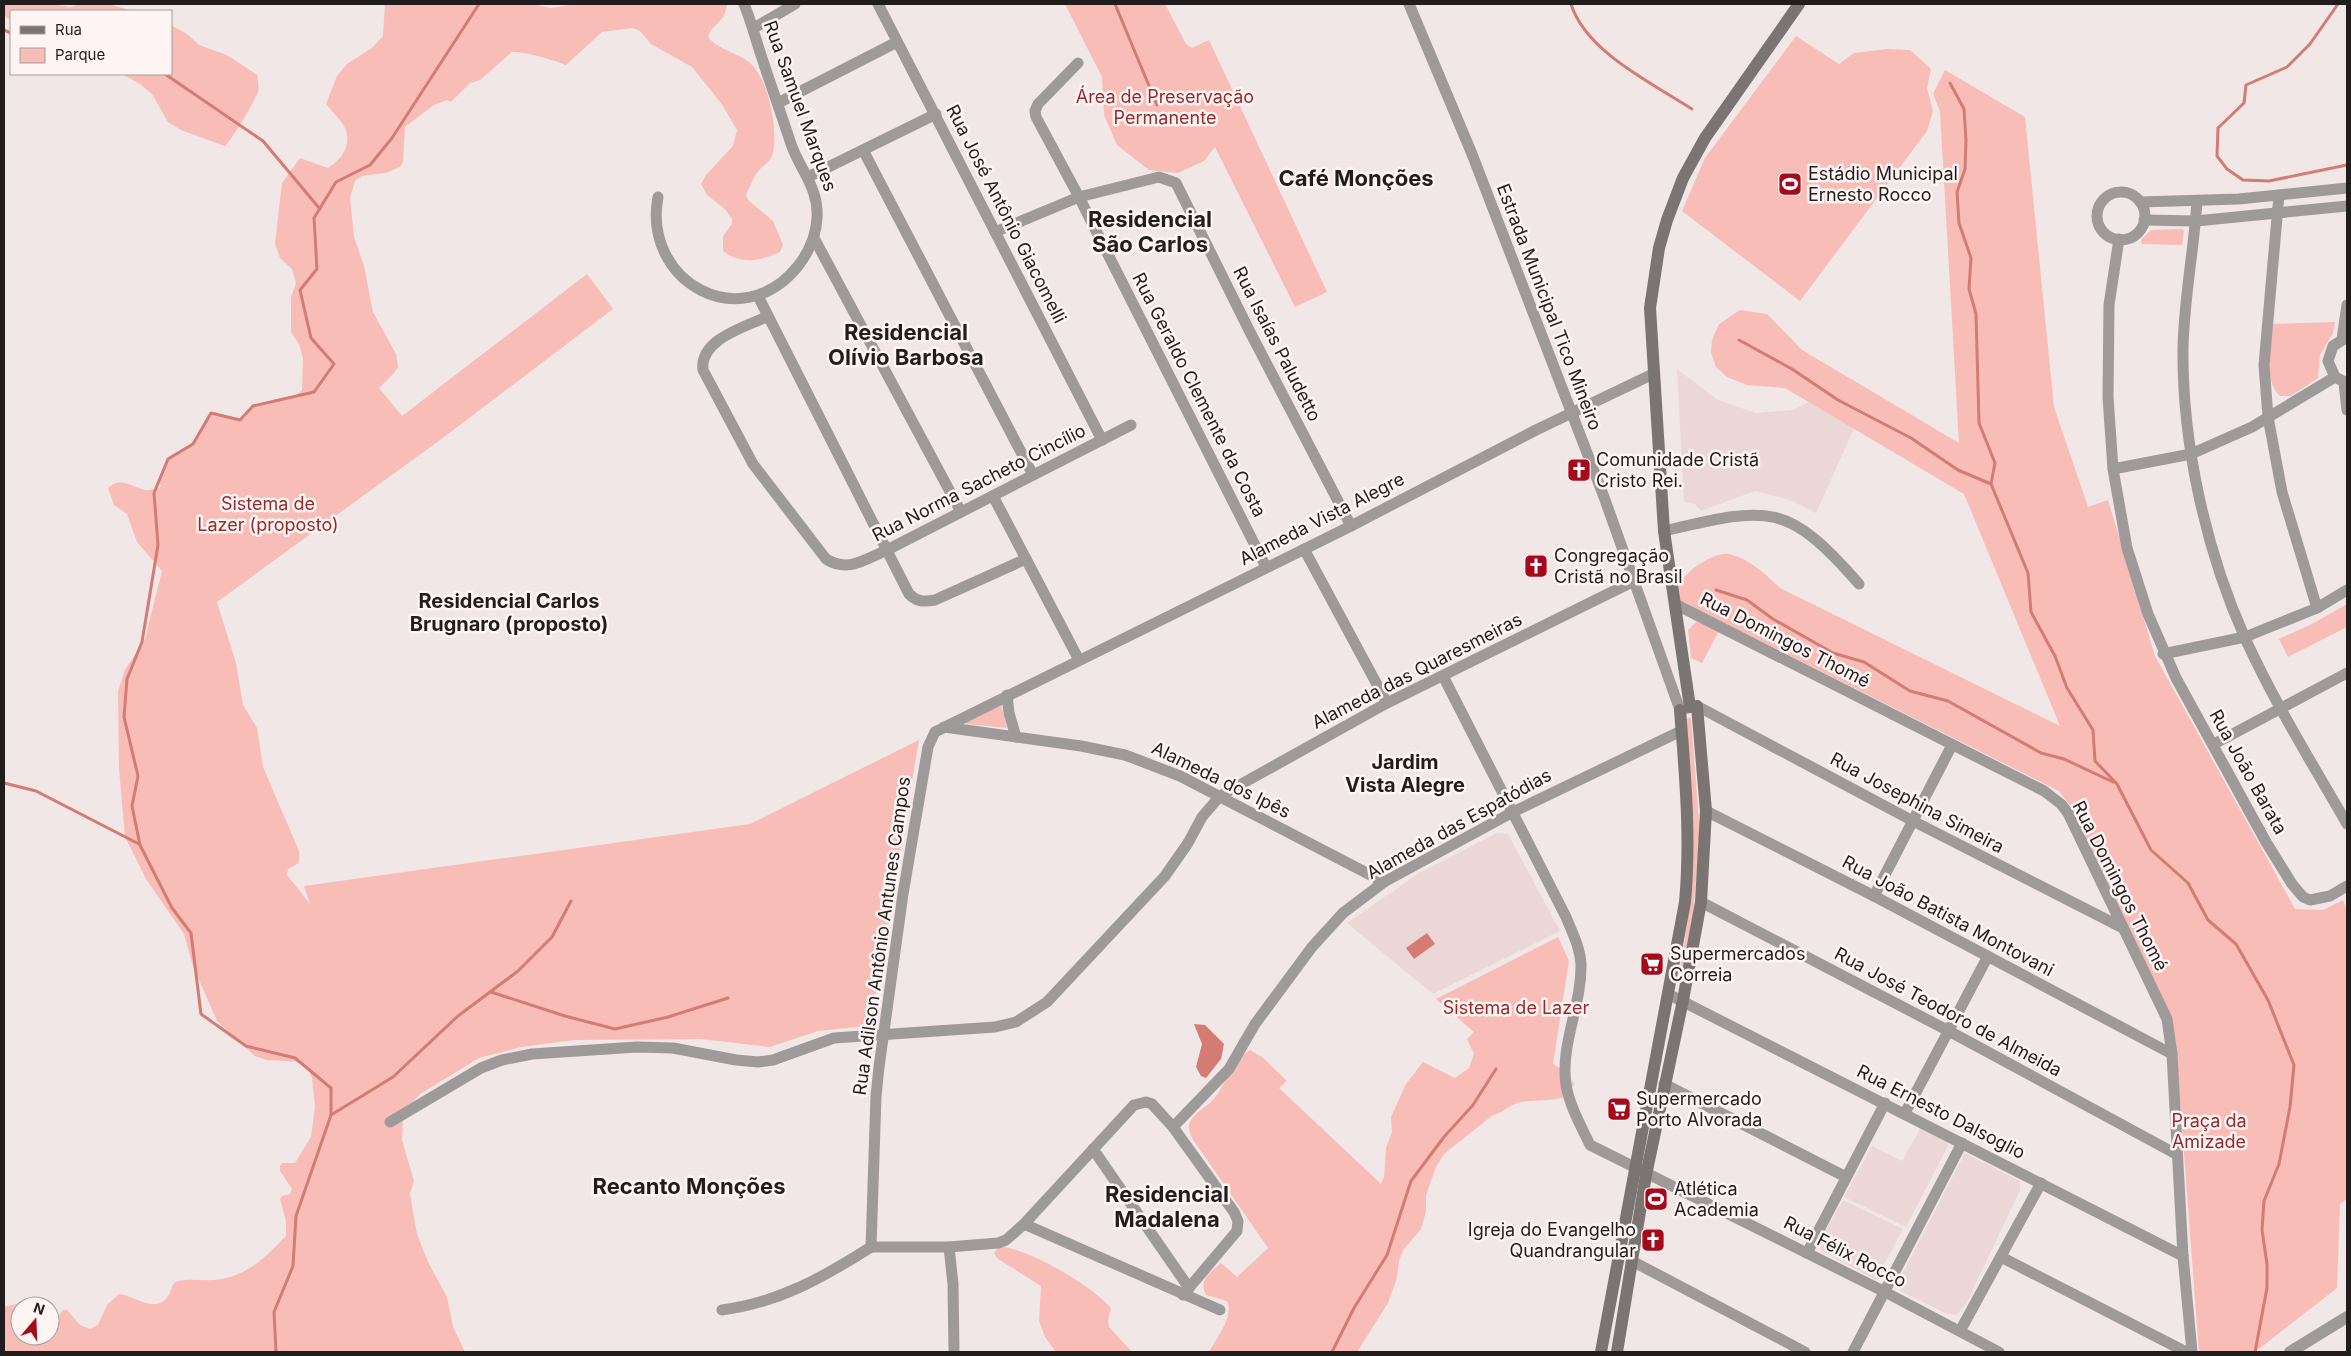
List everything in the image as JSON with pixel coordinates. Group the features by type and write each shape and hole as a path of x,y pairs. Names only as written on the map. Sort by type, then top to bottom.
{"main road":[{"path":"1618,1352 1646,1174 1664,1084 1684,1000 1701,902 1706,811 1689,708 1664,531 1650,324 1652,291 1660,248 1676,194 1705,138 1799,4"},
{"path":"1601,1352 1634,1168 1681,932 1688,875 1687,774 1681,731 1689,708"}],"street":[{"name":"Rua Samuel Marques","path":"658,197 655,218 659,240 667,259 680,276 698,289 718,296 739,299 758,296 773,289 790,276 804,259 814,238 817,205 808,177 792,146 762,60 754,28 744,4"},
{"path":"754,28 795,4"},
{"name":"Rua José Antônio Giacomelli","path":"878,4 1102,440"},
{"name":"Estrada Municipal Tico Mineiro","path":"1408,4 1453,106 1604,497 1632,582 1689,708"},
{"path":"778,103 896,42"},
{"name":"Rua Geraldo Clemente da Costa","path":"1078,62 1046,94 1035,111 1036,117 1080,197 1266,567"},
{"path":"808,177 936,114"},
{"path":"863,150 1033,475"},
{"name":"Rua Isaías Paludetto","path":"1080,197 1159,177 1171,180 1180,188 1250,332 1351,526"},
{"path":"2140,202 2197,201 2347,188"},
{"path":"2122,192 2132,195 2140,202 2144,210 2144,220 2137,233 2129,238 2119,239 2109,236 2101,229 2097,214 2100,204 2107,196 2122,192"},
{"path":"2279,195 2264,365 2268,417 2282,492 2317,608"},
{"path":"995,232 1080,197"},
{"path":"2197,201 2196,221 2186,287 2183,349 2191,454 2216,558 2245,637 2280,708 2347,824"},
{"path":"2144,220 2196,221 2347,206"},
{"path":"814,238 960,512"},
{"name":"Rua João Barata","path":"2119,239 2109,305 2108,397 2113,469 2127,548 2148,614 2163,654 2266,842 2292,884 2302,897 2310,900 2330,896 2347,886"},
{"path":"758,296 909,594 914,599 924,602 935,600 1026,559"},
{"path":"2347,305 2345,338 2333,346 2328,356 2329,367 2342,381 2347,410"},
{"name":"Rua Norma Sacheto Cincílio","path":"768,316 713,343 705,356 703,370 753,464 826,559 842,566 851,566 887,550 1131,425"},
{"name":"Alameda Vista Alegre","path":"944,727 1351,526 1571,412 1653,374"},
{"path":"2113,469 2191,454 2252,427 2268,417 2342,381"},
{"path":"993,496 1079,660"},
{"path":"1664,531 1725,517 1751,514 1772,515 1790,521 1811,535 1834,555 1859,584"},
{"path":"1304,549 1387,703"},
{"name":"Alameda das Quaresmeiras","path":"1220,796 1387,703 1632,582"},
{"path":"2163,654 2245,637 2317,608 2347,590"},
{"name":"Rua Domingos Thomé","path":"1675,604 2044,791 2061,804 2068,813 2167,1019 2172,1054 2176,1154 2192,1352"},
{"path":"2214,744 2347,673"},
{"name":"Rua Félix Rocco","path":"1443,676 1566,917 1579,948 1580,976 1567,1046 1565,1069 1566,1086 1574,1111 1590,1145 1885,1292 1999,1352"},
{"path":"1007,695 1009,713 1016,737"},
{"name":"Rua Josephina Simeira","path":"1689,708 2123,928"},
{"name":"Alameda dos Ipês","path":"944,727 1125,755 1180,776 1384,882"},
{"name":"Rua Adilson Antônio Antunes Campos","path":"871,1247 876,1096 883,1034 928,747 935,732 944,727"},
{"name":"Alameda das Espatódias","path":"1173,1127 1229,1069 1255,1024 1328,928 1343,913 1384,882 1513,812 1681,731"},
{"path":"1874,896 1952,745"},
{"path":"390,1122 481,1068 502,1060 525,1056 637,1047 673,1048 736,1060 758,1062 773,1060 834,1038 995,1027 1016,1022 1033,1013 1047,1002 1165,876 1188,844 1202,817 1220,796"},
{"name":"Rua João Batista Montovani","path":"1706,811 1874,896 2172,1054"},
{"name":"Rua José Teodoro de Almeida","path":"1701,902 1947,1030 2176,1154"},
{"path":"1905,1113 1947,1030 1988,956"},
{"name":"Rua Ernesto Dalsoglio","path":"1668,994 1684,1000 2183,1256"},
{"path":"1664,1084 1846,1177"},
{"path":"722,1310 750,1307 781,1296 822,1278 871,1247 949,1247 998,1243 1006,1240 1024,1224 1134,1105 1146,1102 1152,1104 1173,1127 1234,1212 1238,1221 1237,1231 1186,1291"},
{"path":"1807,1253 1885,1103"},
{"path":"1854,1352 1962,1143"},
{"path":"1093,1149 1186,1291"},
{"path":"1960,1331 2041,1183"},
{"path":"1024,1224 1186,1291 1220,1310"},
{"path":"949,1247 953,1284 954,1352"},
{"path":"2001,1257 2186,1352"},
{"path":"1632,1261 1804,1352"},
{"path":"2290,1352 2347,1317"}],"shaded area":[{"path":"1677,369 1718,400 1756,413 1793,410 1815,399 1857,422 1816,513 1790,500 1755,491 1701,511 1695,504 1684,502"},
{"path":"1497,833 1508,834 1560,931 1433,994 1347,923 1419,873"},
{"path":"1427,933 1435,944 1414,959 1406,948"},
{"path":"1194,1024 1205,1025 1224,1044 1221,1059 1206,1078 1201,1076 1196,1067 1202,1044"},
{"path":"1921,1127 1946,1139 1948,1146 1906,1227 1844,1197 1872,1146 1902,1161"},
{"path":"1965,1153 2020,1181 2020,1190 1966,1304 1956,1315 1945,1313 1902,1292 1897,1284"},
{"path":"1843,1200 1903,1229 1876,1280 1821,1250 1818,1244"}],"green space":[{"path":"4,4 52,4 70,7 81,4 109,4 130,10 10,10 10,20 4,15"},
{"name":"Sistema de Lazer (proposto)","path":"385,4 533,4 551,8 576,4 727,4 724,16 712,29 708,37 713,42 750,63 757,71 767,93 773,119 773,153 770,160 756,173 746,194 748,200 773,221 783,245 780,252 765,258 751,260 736,258 723,251 723,236 732,224 732,219 725,209 707,195 701,184 706,175 733,146 737,130 721,103 692,67 651,44 640,31 633,28 602,32 566,65 539,56 512,52 480,80 470,83 451,102 447,100 434,105 405,127 403,162 400,167 386,173 362,176 355,181 350,198 354,237 364,266 373,312 396,354 398,367 379,388 402,416 587,274 613,309 440,440 217,602 236,663 243,705 257,728 263,767 299,851 299,863 288,869 287,875 310,904 304,886 750,824 919,740 871,1020 866,1026 818,1031 770,1047 700,1039 574,1040 521,1047 479,1058 420,1094 411,1104 403,1121 402,1140 414,1181 410,1194 417,1234 428,1262 447,1297 453,1327 465,1352 4,1352 4,1307 10,1306 10,1346 60,1346 60,1314 63,1310 67,1310 80,1325 90,1329 98,1325 107,1305 119,1294 151,1304 157,1304 168,1296 175,1282 214,1280 245,1271 262,1259 286,1236 286,1221 280,1199 282,1196 290,1194 292,1189 280,1171 280,1166 282,1163 295,1163 311,1137 315,1107 312,1078 308,1068 301,1062 267,1060 255,1056 217,1021 193,966 184,934 146,879 125,837 119,769 118,691 125,670 145,639 162,571 137,542 127,514 114,505 108,488 117,483 126,483 145,490 161,487 159,481 168,459 193,444 211,413 240,420 253,406 294,397 302,390 303,358 299,344 291,332 291,297 296,283 292,269 280,258 275,244 282,183 300,158 328,168 341,157 347,142 346,130 326,104 337,76 347,64 372,48 383,36"},
{"name":"Área de Preservação Permanente","path":"1065,4 1165,4 1186,44 1192,48 1209,40 1327,292 1295,307 1215,147 1204,161 1178,173 1149,170 1117,145 1104,115 1102,77"},
{"path":"172,26 187,34 199,45 227,55 257,75 258,92 238,128 225,146 181,130 168,122 152,94 140,84 124,75 172,75"},
{"name":"Estádio Municipal Ernesto Rocco","path":"1796,36 1839,64 1854,53 1887,49 1910,50 1931,69 1927,88 1933,111 1927,131 1800,301 1682,211 1705,158"},
{"name":"Praça da Amizade","path":"1945,70 2025,117 2054,407 2088,507 2108,500 2155,656 2295,909 2323,910 2343,900 2347,911 2347,1199 2340,1204 2337,1288 2255,1352 2199,1352 2175,1035 2169,1011 2070,805 2059,791 1679,600 1678,590 1680,583 1691,571 1715,556 1729,554 1737,556 1756,567 1780,588 2060,726 1964,494 1785,388 1747,385 1727,377 1716,367 1711,353 1712,340 1719,324 1740,310 1767,314 1802,350 1959,443 1940,111 1933,94"},
{"path":"2182,229 2184,231 2182,245 2142,244 2141,240 2151,230"},
{"path":"2335,322 2333,333 2320,355 2318,378 2291,396 2280,396 2274,389 2269,371 2273,324"},
{"path":"2347,604 2347,627 2288,657 2279,639 2312,624"},
{"path":"1697,621 1719,631 1702,663 1691,658 1688,630"},
{"path":"1001,704 1007,728 966,724 965,722"},
{"path":"1691,717 1700,835 1692,926 1683,984 1678,983 1687,927 1693,869 1686,719"},
{"name":"Sistema de Lazer","path":"1558,937 1569,961 1553,1064 1566,1072 1574,1084 1566,1097 1518,1103 1493,1115 1444,1154 1436,1167 1426,1195 1426,1211 1421,1229 1403,1250 1399,1261 1397,1278 1388,1303 1357,1352 1209,1352 1224,1327 1229,1307 1227,1301 1206,1295 1204,1285 1207,1277 1221,1263 1237,1277 1268,1248 1191,1136 1189,1129 1192,1119 1220,1091 1237,1062 1250,1050 1262,1057 1287,1081 1279,1088 1381,1184 1384,1177 1386,1148 1392,1132 1391,1117 1406,1084 1423,1062 1455,1078 1469,1068 1474,1054 1467,1039 1474,1032 1436,999"},
{"path":"999,1246 1043,1261 1089,1289 1111,1308 1108,1321 1109,1327 1132,1352 1056,1352 1045,1337 1039,1321 1041,1286 998,1259 994,1253"}],"waterway":[{"path":"276,1352 274,1312 293,1266 296,1216 331,1115 331,1088 295,1058 246,1046 201,1014 191,933 172,908 140,845 132,806 138,776 124,717 127,679 142,642 158,545 154,493 168,459 193,444 211,413 240,420 253,406 314,392 334,364 311,338 300,290 317,269 314,218 336,182 370,165 392,138 479,4"},
{"path":"1115,4 1157,105"},
{"path":"1571,4 1579,21 1605,51 1622,65 1692,109"},
{"path":"2338,4 2310,44 2287,67 2246,85 2244,103 2218,128 2217,156 2227,169 2243,180 2269,181 2347,165"},
{"path":"4,30 10,33"},
{"path":"166,75 263,141 320,209"},
{"path":"1950,83 1964,109 1965,169 1957,192 1959,223 1971,258 1969,289 1976,314 1979,423 1995,463 1991,484 2028,573 2031,612 2055,656 2067,688 2093,730 2095,761 2117,784 2151,850 2188,883 2208,920 2236,944 2268,1000 2294,1065 2290,1107 2279,1164 2264,1201 2262,1230 2267,1264 2267,1288 2255,1352"},
{"path":"1739,340 1792,369 1838,400 1911,438 1958,470 1991,484"},
{"path":"1716,590 1747,600 1773,619 1833,653 1864,662 1910,691 1948,701 2041,753 2064,759 2113,782"},
{"path":"4,783 36,791 139,844"},
{"path":"331,1115 393,1077 458,1016 518,971 552,937 571,901"},
{"path":"491,992 565,1016 615,1029 668,1017 728,998"},
{"path":"1332,1352 1354,1308 1387,1255 1411,1181 1444,1137 1473,1105 1496,1069"}],"place":[{"name":"Estádio Municipal Ernesto Rocco","path":"1790,184"},
{"name":"Comunidade Cristã Cristo Rei.","path":"1579,470"},
{"name":"Congregação Cristã no Brasil","path":"1536,566"},
{"name":"Supermercados Correia","path":"1652,964"},
{"name":"Supermercado Porto Alvorada","path":"1619,1109"},
{"name":"Atlética Academia","path":"1656,1199"},
{"name":"Igreja do Evangelho Quandrangular","path":"1653,1240"}],"district":[{"name":"Café Monções","path":"1356,178"},
{"name":"Residencial São Carlos","path":"1150,232"},
{"name":"Residencial Olívio Barbosa","path":"906,345"},
{"name":"Residencial Carlos Brugnaro (proposto)","path":"509,612"},
{"name":"Jardim Vista Alegre","path":"1405,774"},
{"name":"Recanto Monções","path":"689,1186"},
{"name":"Residencial Madalena","path":"1167,1206"}]}
